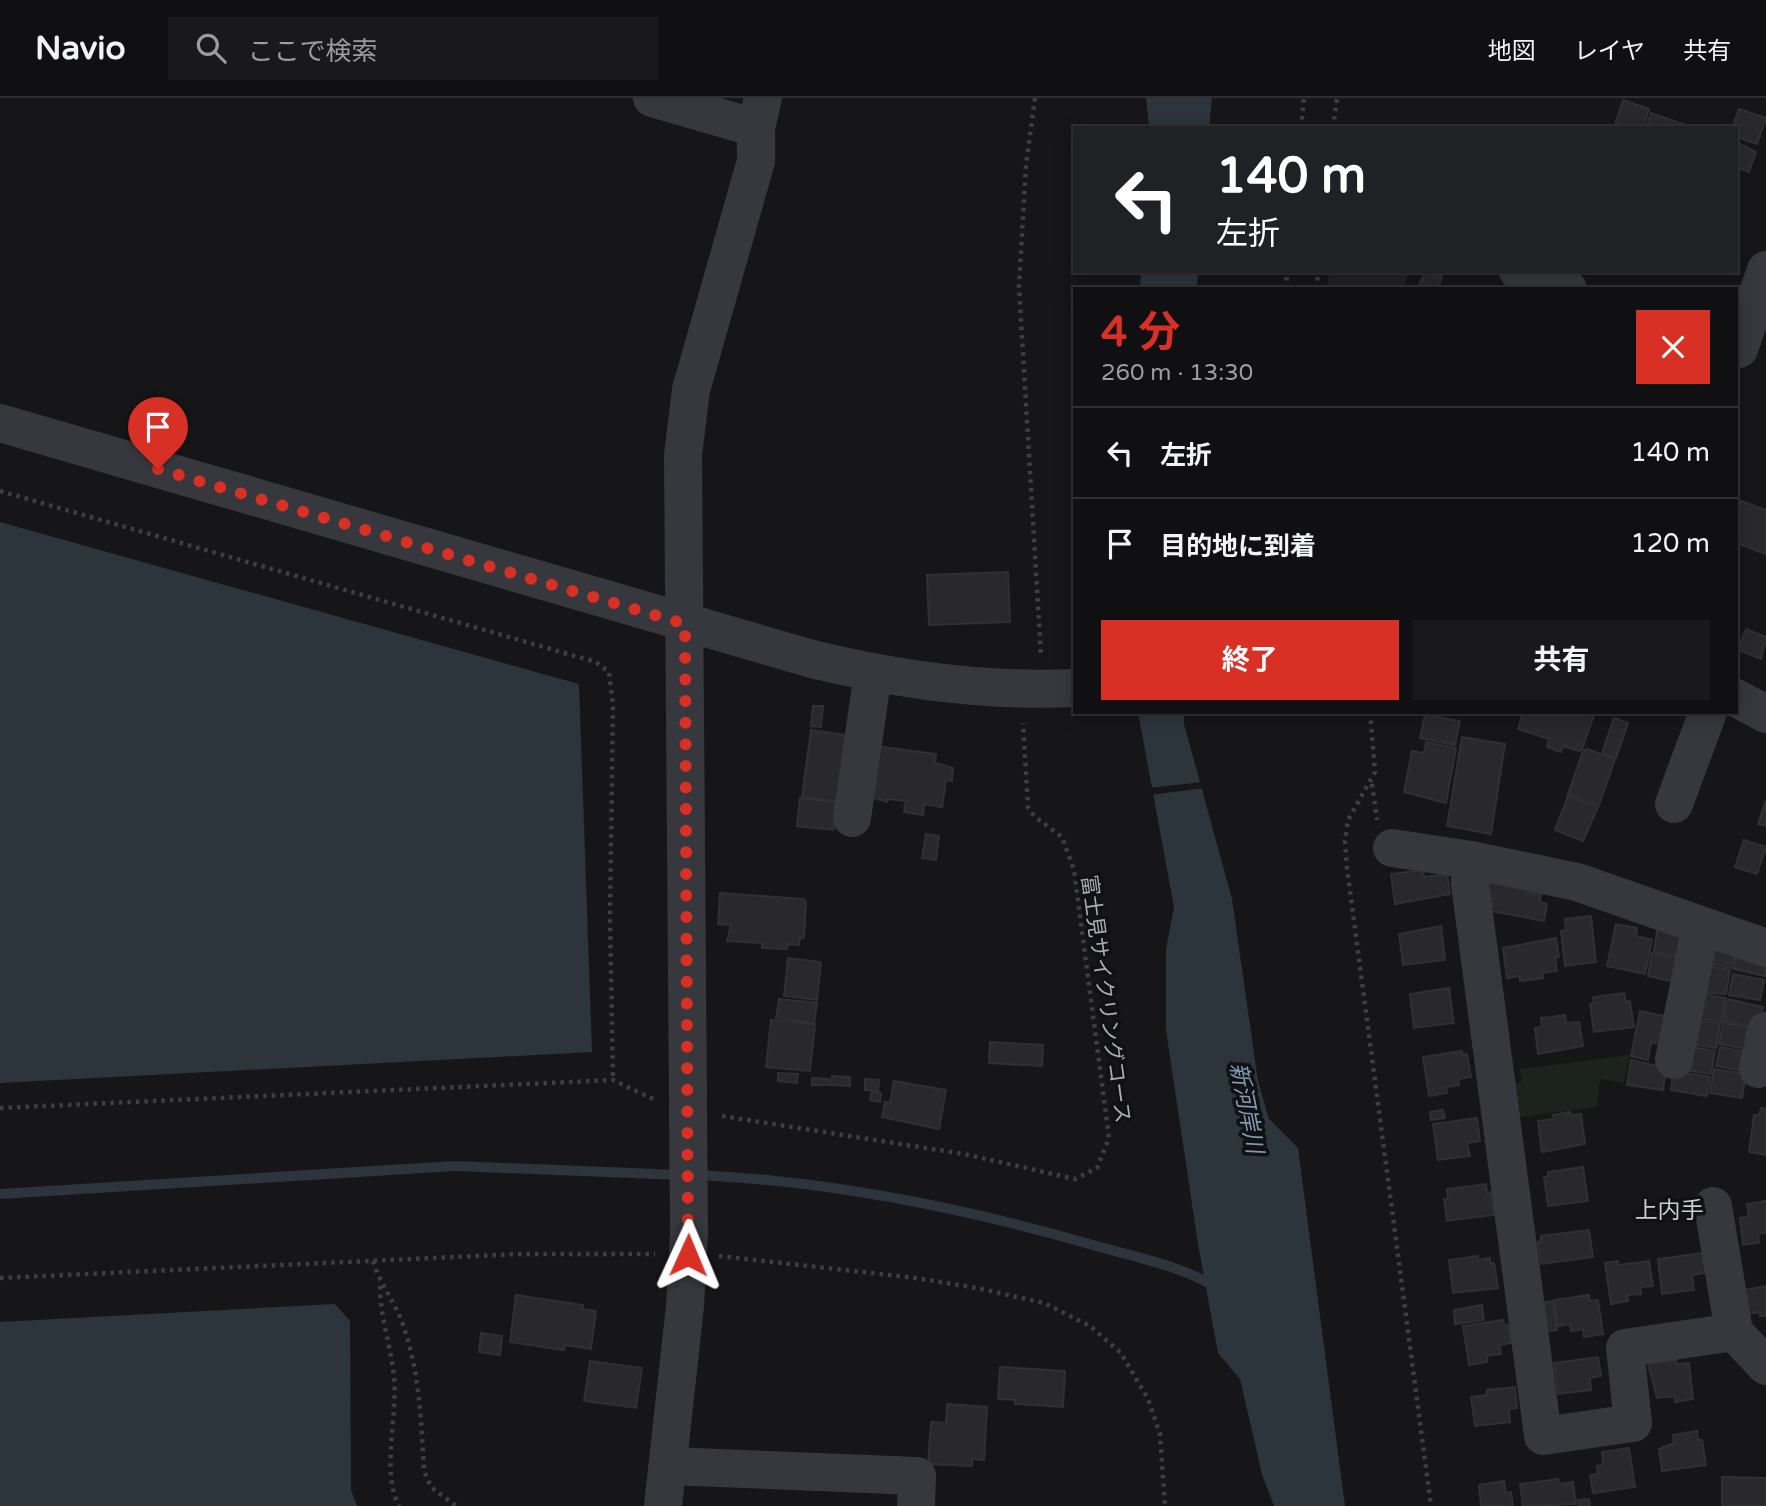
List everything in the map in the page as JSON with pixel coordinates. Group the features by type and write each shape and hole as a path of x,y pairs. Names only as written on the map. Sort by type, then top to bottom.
{"street":[{"path":"652,98 759,113 756,161 691,390 683,455 696,1115 696,1247 663,1506"},
{"path":"1747,352 1766,270"},
{"path":"1524,273 1562,287"},
{"path":"0,423 685,624 873,673 979,687 1057,682"},
{"path":"852,818 873,673"},
{"path":"1738,699 1766,714"},
{"path":"1674,804 1706,714"},
{"path":"1392,848 1471,860 1577,882 1766,948"},
{"path":"1471,860 1470,884 1543,1436 1633,1423 1625,1348 1734,1332"},
{"path":"1674,1060 1701,926"},
{"path":"1758,1069 1766,1031"},
{"path":"1713,1206 1734,1332 1766,1366"},
{"path":"668,1466 917,1476 916,1506"}],"path":[{"path":"1035,98 1026,165 1019,286 1040,600 1057,682"},
{"path":"1301,126 1304,98"},
{"path":"1333,126 1337,98"},
{"path":"0,491 596,662 610,672 613,705 610,917 612,1080 0,1108"},
{"name":"富士見サイクリングコース","path":"612,1080 640,1095 696,1115 964,1154 1075,1179 1097,1168 1109,1138 1074,870 1062,837 1035,817 1028,807 1023,710"},
{"path":"1370,714 1375,772 1348,820 1345,841 1431,1506"},
{"path":"0,1278 696,1247 964,1286 1044,1303 1090,1326 1121,1353 1148,1399 1160,1434 1165,1506"},
{"path":"373,1261 380,1283 402,1321 415,1362 424,1471 431,1486 456,1506"},
{"path":"380,1283 380,1304 394,1378 392,1494 399,1506"}],"shaded area":[{"path":"1329,273 1408,273 1404,287 1328,287"},
{"path":"1630,1055 1624,1083 1600,1079 1597,1107 1512,1118 1508,1084 1522,1082 1520,1069"}],"water":[{"path":"1146,98 1212,98 1209,126 1149,126"},
{"path":"1141,273 1198,273 1197,287 1140,287"},
{"path":"0,522 579,684 592,1052 0,1083"},
{"name":"新河岸川","path":"1138,714 1184,714 1184,724 1232,899 1258,1081 1269,1119 1298,1148 1345,1506 1274,1506 1262,1474 1240,1379 1218,1353 1198,1244 1166,1030 1166,949 1174,907"},
{"path":"335,1304 350,1321 351,1490 357,1506 0,1506 0,1322"}],"pier":[{"path":"1203,782 1205,788 1149,795 1148,788"}],"building":[{"path":"1623,100 1649,109 1644,126 1614,126"},
{"path":"1739,109 1766,118 1757,144 1738,138 1738,126 1733,126"},
{"path":"1651,113 1688,126 1647,126"},
{"path":"1738,143 1756,152 1749,172 1738,168"},
{"path":"1424,273 1442,276 1439,287 1419,286"},
{"path":"1741,501 1766,510 1766,554 1738,544 1738,510"},
{"path":"1008,572 1010,622 929,625 927,575"},
{"path":"1746,629 1766,637 1761,659 1738,650"},
{"path":"813,706 823,706 821,727 811,726"},
{"path":"1522,714 1594,714 1579,751 1563,746 1561,752 1547,747 1549,739 1518,729"},
{"path":"1425,715 1460,721 1455,745 1420,738"},
{"path":"1614,718 1628,723 1616,758 1602,753"},
{"path":"811,730 853,736 844,802 802,797"},
{"path":"1462,737 1505,744 1491,834 1447,826"},
{"path":"1426,742 1456,748 1446,803 1404,792 1412,751 1424,753"},
{"path":"875,746 936,754 935,763 953,768 952,781 946,780 942,807 924,804 923,815 904,812 906,801 888,799 887,802 868,796"},
{"path":"1587,749 1615,759 1599,805 1568,794 1583,751"},
{"path":"1568,796 1598,807 1583,841 1555,830"},
{"path":"800,798 837,802 834,830 797,826"},
{"path":"1766,800 1766,826 1758,824"},
{"path":"926,834 939,836 936,860 922,858"},
{"path":"1744,840 1766,847 1757,874 1735,867"},
{"path":"1423,870 1424,877 1447,874 1450,894 1395,904 1391,874"},
{"path":"1489,880 1530,888 1529,893 1541,895 1540,902 1547,904 1544,921 1491,911 1493,899 1485,898"},
{"path":"720,893 803,899 806,902 804,938 800,937 799,945 788,944 787,949 762,948 762,943 727,941 731,925 718,924"},
{"path":"1591,916 1596,962 1565,966 1561,931 1566,930 1565,919"},
{"path":"1616,924 1637,928 1636,936 1652,940 1645,974 1607,966"},
{"path":"1658,924 1686,929 1681,954 1676,953 1676,956 1654,952"},
{"path":"1441,926 1445,960 1403,965 1399,934"},
{"path":"1556,938 1559,957 1555,957 1557,971 1543,973 1543,978 1520,981 1520,976 1507,978 1503,948"},
{"path":"1704,940 1737,947 1732,968 1700,962"},
{"path":"1738,949 1766,959 1765,976 1734,969"},
{"path":"1652,953 1680,959 1675,982 1648,976"},
{"path":"788,958 821,962 817,1000 784,996"},
{"path":"1707,966 1730,970 1726,994 1698,992"},
{"path":"1733,974 1764,980 1760,1000 1729,995"},
{"path":"1449,988 1454,1023 1414,1028 1410,994"},
{"path":"1693,992 1725,998 1721,1022 1689,1016"},
{"path":"1624,993 1626,1002 1630,1001 1634,1027 1594,1032 1590,1004 1594,1003 1593,997"},
{"path":"779,999 817,1003 814,1023 776,1018"},
{"path":"1727,999 1763,1007 1759,1028 1723,1021"},
{"path":"1640,1011 1674,1018 1670,1046 1651,1042 1648,1060 1631,1056"},
{"path":"1565,1015 1566,1023 1579,1022 1583,1046 1538,1054 1535,1028 1542,1027 1541,1018"},
{"path":"1689,1019 1720,1024 1716,1048 1685,1043"},
{"path":"771,1020 815,1024 810,1071 766,1067"},
{"path":"1723,1023 1754,1028 1751,1050 1719,1044"},
{"path":"990,1042 1043,1045 1042,1066 989,1063"},
{"path":"1687,1046 1715,1051 1711,1074 1680,1069"},
{"path":"1720,1047 1746,1052 1743,1071 1716,1066"},
{"path":"1462,1051 1462,1055 1467,1054 1471,1077 1458,1079 1459,1085 1446,1087 1447,1093 1429,1096 1423,1057"},
{"path":"1631,1060 1666,1068 1663,1090 1627,1085"},
{"path":"1714,1069 1746,1074 1742,1098 1710,1093"},
{"path":"1681,1072 1710,1077 1707,1096 1671,1090 1673,1075"},
{"path":"778,1073 798,1074 797,1083 778,1081"},
{"path":"832,1076 850,1077 850,1086 831,1085"},
{"path":"812,1078 829,1079 829,1085 812,1085"},
{"path":"865,1079 879,1080 878,1091 865,1090"},
{"path":"894,1081 946,1090 939,1129 882,1117 885,1102 890,1103"},
{"path":"872,1091 881,1093 880,1102 870,1100"},
{"path":"1761,1108 1766,1109 1766,1155 1749,1152 1754,1115 1759,1115"},
{"path":"1443,1110 1445,1118 1431,1120 1430,1112"},
{"path":"1570,1112 1570,1115 1581,1114 1585,1144 1542,1152 1538,1121 1554,1119 1553,1115"},
{"path":"1477,1118 1480,1141 1467,1143 1470,1156 1438,1160 1433,1124"},
{"path":"1583,1167 1588,1201 1548,1206 1544,1177 1548,1177 1548,1172"},
{"path":"1486,1184 1487,1193 1491,1192 1494,1215 1447,1221 1444,1199 1448,1199 1447,1189"},
{"path":"1766,1201 1766,1233 1758,1234 1759,1243 1743,1245 1740,1218 1749,1217 1747,1204"},
{"path":"1589,1230 1593,1257 1541,1264 1538,1242 1541,1241 1541,1236"},
{"path":"1702,1253 1705,1273 1692,1275 1694,1290 1662,1294 1658,1259"},
{"path":"1478,1256 1478,1260 1490,1258 1490,1263 1494,1263 1498,1288 1453,1293 1449,1260"},
{"path":"1618,1261 1618,1265 1649,1261 1653,1286 1640,1287 1641,1294 1627,1295 1628,1301 1611,1304 1605,1263"},
{"path":"1766,1286 1766,1316 1760,1316 1760,1312 1748,1314 1744,1290"},
{"path":"516,1295 583,1305 583,1309 596,1311 591,1349 565,1345 564,1350 510,1342"},
{"path":"1589,1295 1590,1301 1598,1300 1603,1334 1584,1337 1583,1329 1571,1331 1570,1324 1558,1326 1554,1300"},
{"path":"1553,1301 1557,1330 1542,1332 1538,1303"},
{"path":"1482,1305 1484,1320 1455,1324 1454,1310"},
{"path":"1503,1320 1504,1325 1508,1325 1511,1343 1499,1345 1501,1354 1487,1356 1487,1362 1469,1365 1463,1326"},
{"path":"481,1333 502,1336 500,1355 479,1352"},
{"path":"1598,1357 1601,1376 1590,1378 1591,1390 1558,1394 1554,1363"},
{"path":"1676,1360 1676,1364 1689,1363 1693,1399 1675,1402 1674,1396 1657,1398 1648,1364"},
{"path":"590,1361 642,1368 636,1408 584,1401"},
{"path":"1000,1367 1065,1371 1063,1407 1015,1404 1015,1400 998,1399"},
{"path":"1515,1387 1517,1408 1509,1409 1510,1422 1475,1426 1471,1397 1487,1395 1487,1390"},
{"path":"947,1404 987,1407 984,1460 972,1459 972,1466 928,1464 931,1422 946,1423"},
{"path":"1697,1431 1698,1440 1702,1440 1706,1465 1662,1471 1659,1449 1674,1443 1673,1435"},
{"path":"1629,1448 1635,1487 1593,1493 1590,1475 1598,1474 1597,1466 1603,1465 1602,1452"},
{"path":"1722,1477 1766,1478 1766,1506 1722,1506"},
{"path":"1558,1479 1559,1484 1573,1482 1576,1504 1523,1506 1520,1484"},
{"path":"1504,1481 1506,1493 1511,1492 1513,1506 1481,1506 1479,1485"},
{"path":"1589,1499 1590,1506 1579,1506 1578,1500"}],"waterway":[{"path":"0,1194 455,1166 681,1175"},
{"path":"696,1175 798,1183 950,1209 1160,1263 1216,1287"}],"district":[{"name":"上内手","path":"1669,1210"}],"route":[{"path":"158,469 685,624 688,1255"}]}
